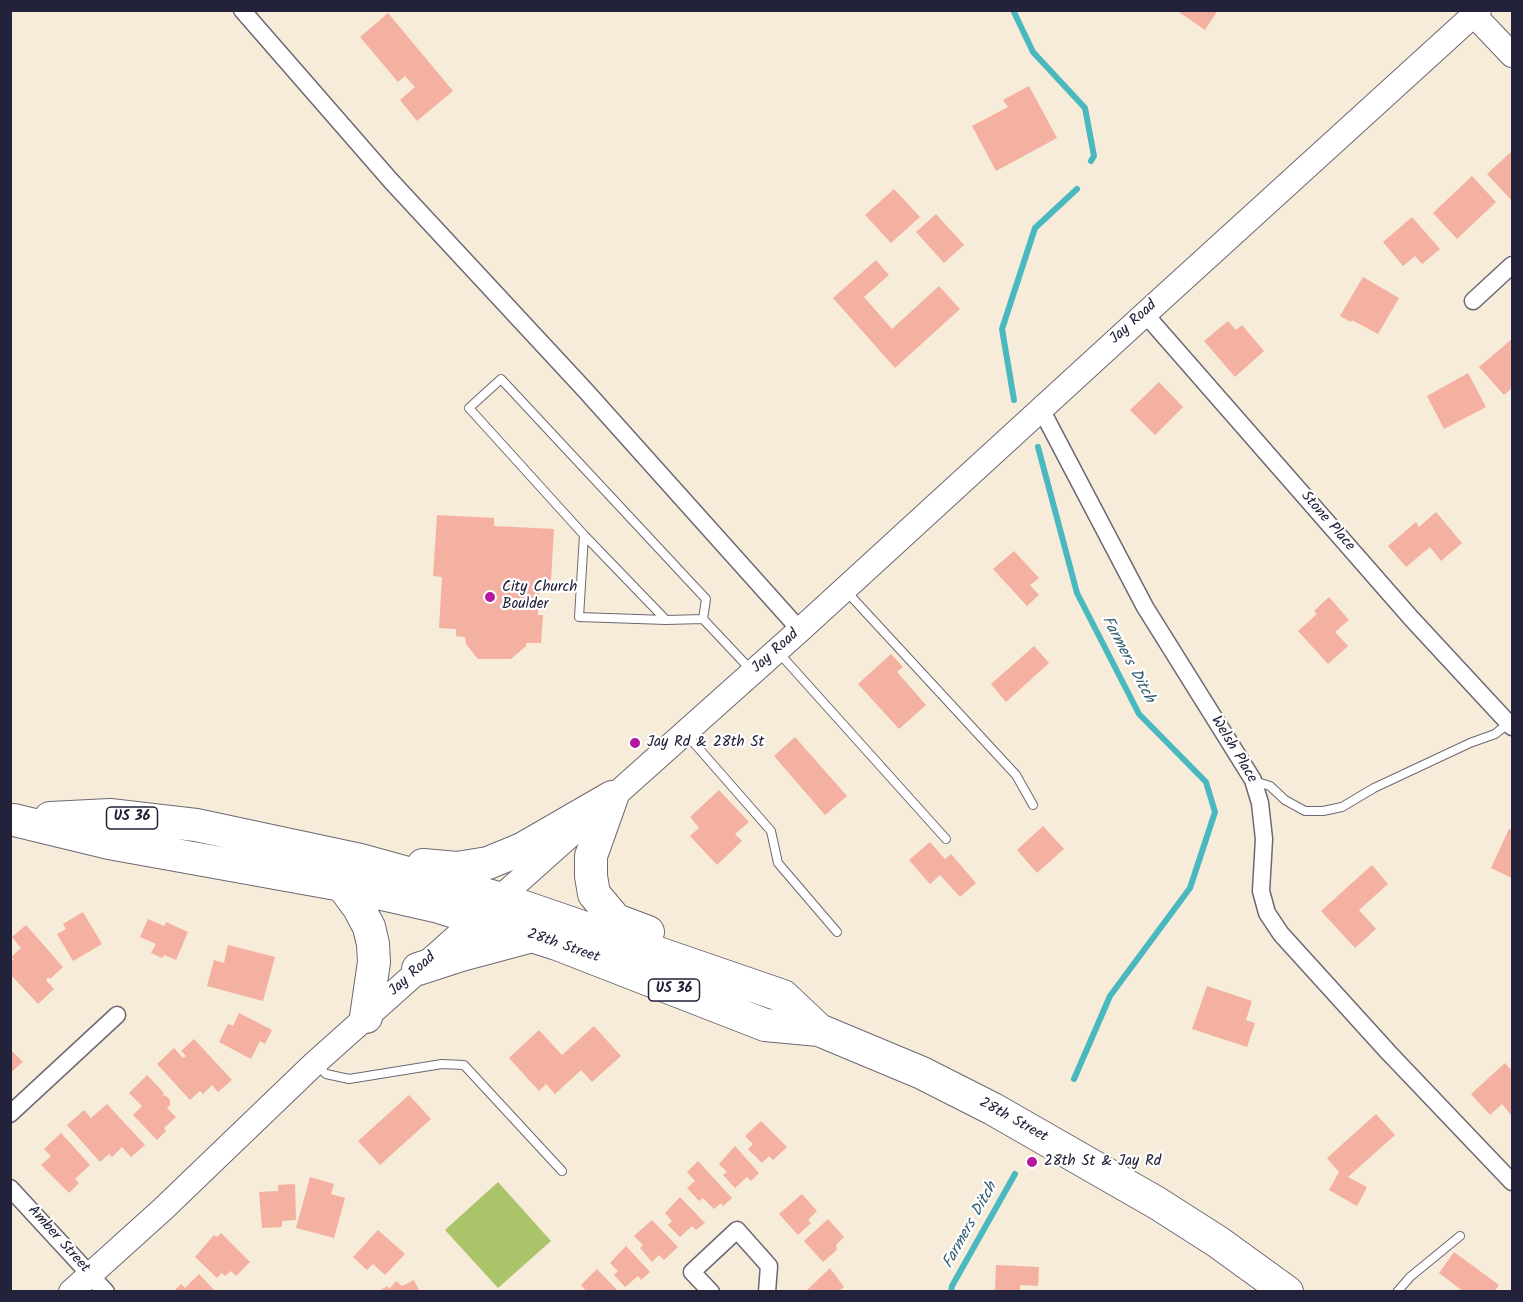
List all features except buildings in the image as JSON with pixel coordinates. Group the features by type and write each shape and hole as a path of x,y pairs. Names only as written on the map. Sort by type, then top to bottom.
{"highway":[{"path":"360,860 457,868 488,863 522,849 612,797"},
{"path":"612,797 591,856 594,894 602,904 616,920 748,970 783,996"},
{"name":"US 36","path":"12,819 110,815 217,830 360,860 487,908"},
{"name":"US 36","path":"12,819 109,843 342,885 487,908"},
{"path":"342,885 359,908 369,927 373,944 374,962 366,1017"},
{"name":"28th Street","path":"487,908 532,936 589,955 765,1025 819,1030 922,1073 993,1109 1157,1203 1218,1242 1287,1292"},
{"name":"28th Street","path":"487,908 783,996 819,1030"},
{"path":"418,969 532,936"}],"street":[{"path":"242,10 391,181 585,390 800,630"},
{"path":"1474,12 1512,56"},
{"name":"Jay Road","path":"71,1292 98,1283 162,1209 315,1063 777,651 1474,12"},
{"path":"1473,301 1512,265"},
{"name":"Stone Place","path":"1145,314 1411,618 1511,725"},
{"name":"Welsh Place","path":"1041,409 1145,607 1253,780 1260,803 1264,838 1261,891 1267,913 1281,934 1389,1053 1512,1182"},
{"path":"10,1114 117,1015"},
{"name":"Amber Street","path":"10,1188 98,1283"},
{"path":"711,1292 692,1272 737,1230 769,1266 767,1292"}],"lane":[{"path":"666,620 584,535 469,408 501,379 706,599 703,619"},
{"path":"584,535 579,617 703,619 753,672"},
{"path":"844,589 1017,776 1033,805"},
{"path":"777,651 946,839"},
{"path":"1253,780 1270,786 1285,800 1305,811 1323,812 1342,807 1374,788 1511,725"},
{"path":"684,733 771,831 778,863 837,932"},
{"path":"315,1063 326,1074 349,1079 442,1064 464,1065 562,1171"},
{"path":"1397,1292 1410,1277 1460,1236"}],"green space":[{"path":"498,1182 551,1241 498,1288 445,1230"}],"waterway":[{"name":"Farmers Ditch","path":"1013,10 1033,52 1085,108 1094,156 1091,161"},
{"name":"Farmers Ditch","path":"1014,400 1002,329 1035,228 1077,189"},
{"name":"Farmers Ditch","path":"1038,447 1077,593 1139,714 1206,782 1215,812 1190,888 1110,996 1074,1079"},
{"name":"Farmers Ditch","path":"951,1292 952,1286 1015,1174"}],"place":[{"name":"City Church Boulder","path":"490,597"},
{"name":"Jay Rd & 28th St","path":"635,743"},
{"name":"28th St & Jay Rd","path":"1032,1162"}]}
